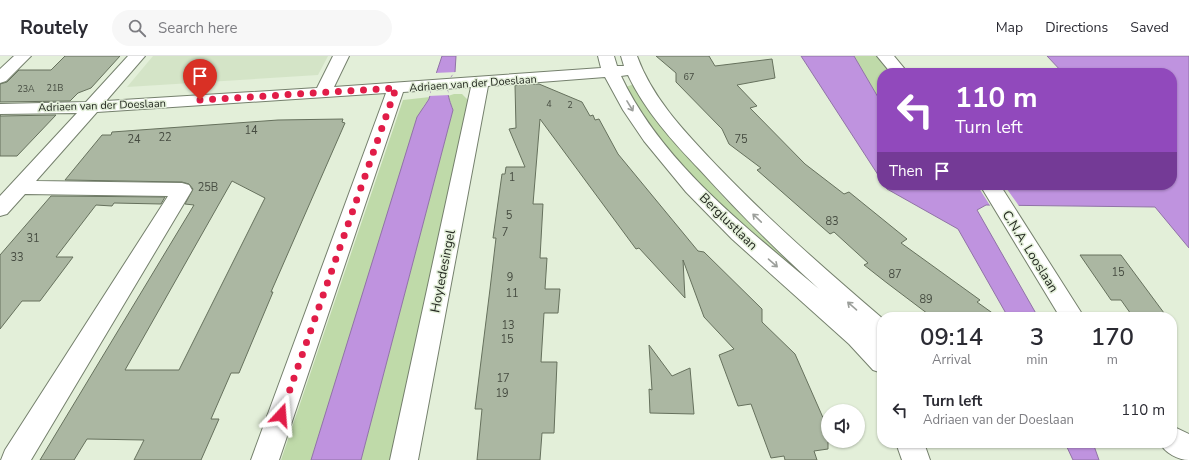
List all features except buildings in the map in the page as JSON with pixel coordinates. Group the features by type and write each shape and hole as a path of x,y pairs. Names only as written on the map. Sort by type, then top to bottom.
{"street":[{"path":"0,78 24,56"},
{"path":"0,209 137,56"},
{"path":"322,93 341,56"},
{"path":"885,56 896,68"},
{"name":"Adriaen van der Doeslaan","path":"0,109 92,107 432,86 481,82 608,64 632,63"},
{"name":"Berglustlaan","path":"632,63 669,124 730,192 812,272 877,328"},
{"name":"Berglustlaan","path":"608,64 644,130 682,176 723,218 877,357"},
{"name":"Hoyledesingel","path":"404,460 481,82"},
{"path":"265,460 396,88"},
{"path":"15,460 182,190 20,187"},
{"name":"C.N.A. Looslaan","path":"993,190 1069,312"},
{"path":"1177,442 1189,450"},
{"path":"912,448 916,460"}],"shaded area":[{"path":"153,56 328,56 318,75 127,87"},
{"path":"442,56 456,56 455,72 451,76 448,85 448,95 453,110 361,460 311,460 417,117 429,99"},
{"path":"801,56 854,56 877,95 877,173"},
{"path":"1047,56 1189,56 1189,248 1155,207 986,205 977,210 1035,312 1005,312 958,229 889,190 1177,190 1177,68 1058,68"},
{"path":"1067,448 1095,448 1099,460 1073,460"}],"green space":[{"path":"854,56 877,56 888,68 877,68 877,95"},
{"path":"634,84 668,134 726,200 877,338 877,343 718,205 658,138 626,87"},
{"path":"462,94 468,100 391,460 361,460 453,110 448,96"},
{"path":"430,97 423,107 311,460 281,460 403,100"}],"pier":[{"path":"457,72 451,76 450,85 447,90 450,95 428,96 431,92 434,73"},
{"path":"980,190 1008,190 1019,206 991,207"}],"route":[{"path":"200,100 396,88 281,415"}]}
